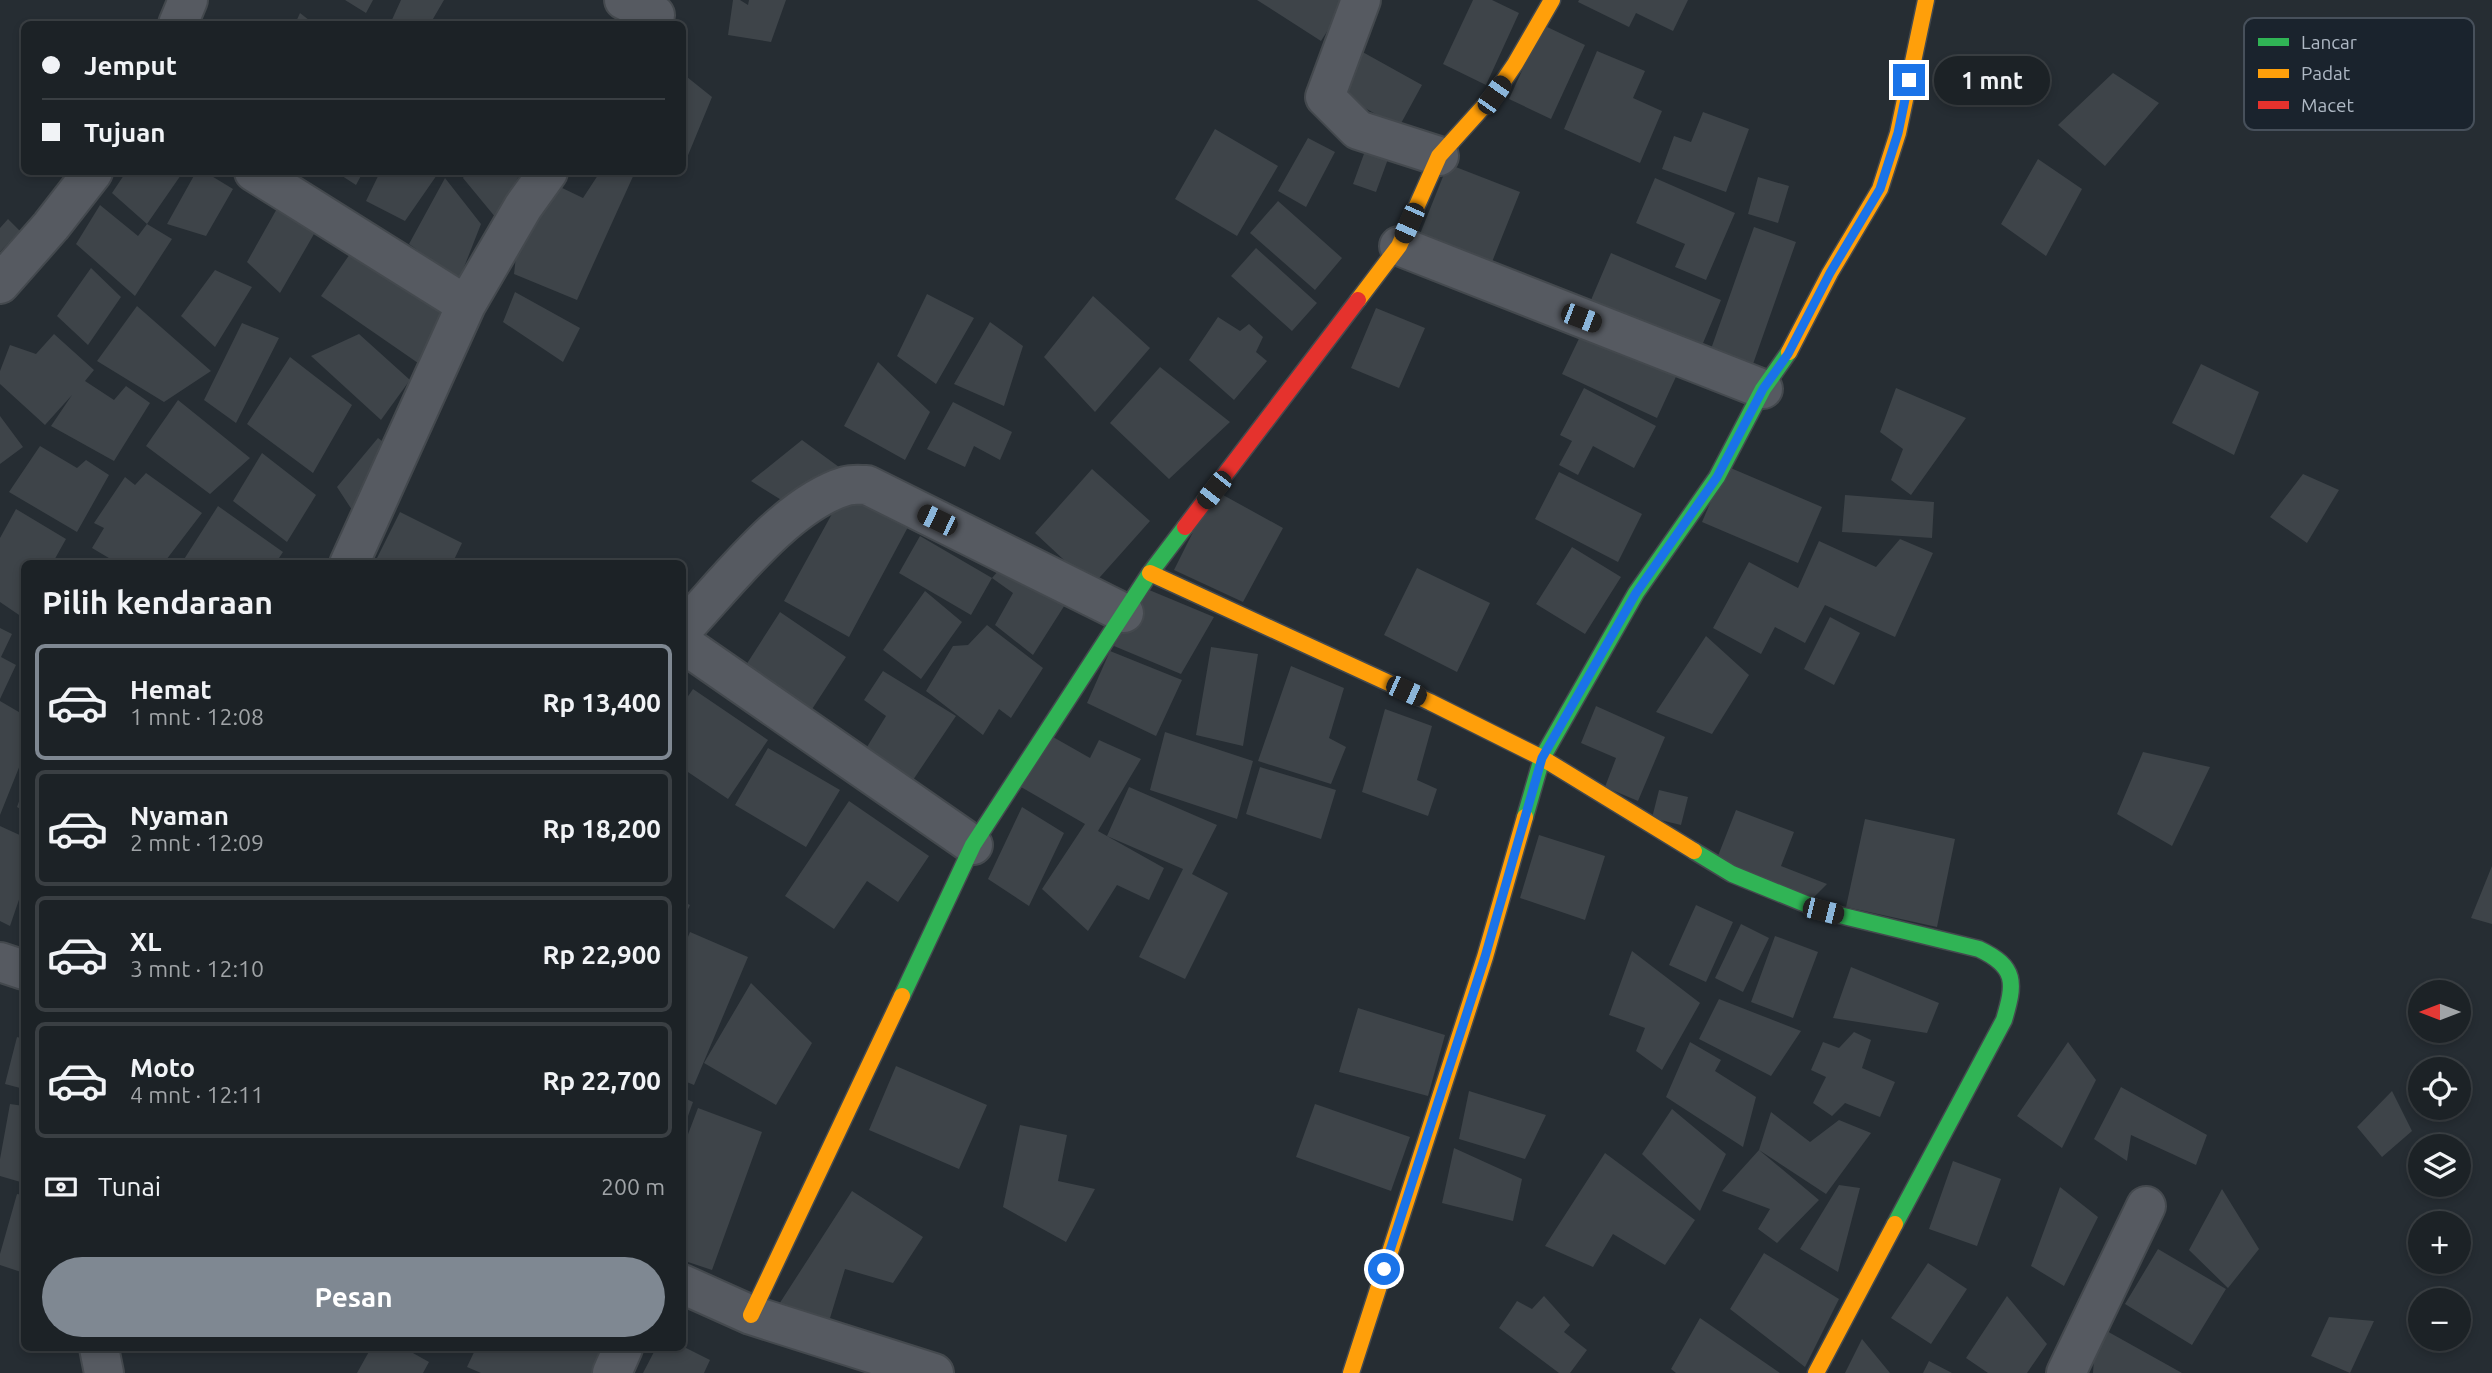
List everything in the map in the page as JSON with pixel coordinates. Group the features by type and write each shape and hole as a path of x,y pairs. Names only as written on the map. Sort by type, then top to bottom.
{"street":[{"path":"179,21 188,0"},
{"path":"1361,0 1325,97 1358,130 1439,156"},
{"path":"751,1315 973,845 1150,573 1399,246 1439,156 1494,95 1552,0"},
{"path":"1351,1373 1485,957 1542,758 1636,593 1717,477 1763,389 1788,354 1830,273 1880,189 1898,133 1926,0"},
{"path":"0,284 51,226 91,175"},
{"path":"259,175 466,305"},
{"path":"351,560 466,305 523,207 546,175"},
{"path":"1399,246 1763,389"},
{"path":"686,626 760,545 808,504 849,485 867,485 1124,613"},
{"path":"1150,573 1430,702 1542,758 1732,874 1823,911 1979,948 1996,955 2010,969 2013,988 2004,1020 1816,1373"},
{"path":"686,646 973,845"},
{"path":"0,962 21,969"},
{"path":"2066,1373 2146,1206"},
{"path":"686,1286 751,1315 934,1373"},
{"path":"100,1351 104,1373"},
{"path":"612,1373 622,1351"}],"building":[{"path":"345,0 373,0 366,13"},
{"path":"401,0 444,0 432,21 391,21"},
{"path":"733,0 740,0 748,5 749,0 786,0 771,42 728,35"},
{"path":"1257,0 1347,0 1321,41"},
{"path":"1473,0 1492,0 1519,13 1486,85 1443,64"},
{"path":"1688,0 1673,31 1636,13 1629,27 1578,2"},
{"path":"300,13 310,21 296,21"},
{"path":"1543,25 1585,45 1551,119 1509,99"},
{"path":"1350,45 1422,85 1399,127 1327,87"},
{"path":"1597,51 1645,71 1633,98 1662,111 1640,163 1564,129"},
{"path":"2113,73 2159,103 2105,166 2058,125"},
{"path":"686,76 712,97 686,160"},
{"path":"1703,112 1749,129 1726,192 1662,169 1674,136 1691,142"},
{"path":"1215,129 1278,166 1237,236 1175,199"},
{"path":"1308,138 1335,152 1306,207 1278,191"},
{"path":"1365,151 1388,159 1376,192 1353,184"},
{"path":"2038,159 2082,189 2046,256 2001,224"},
{"path":"1448,164 1520,192 1490,267 1418,239"},
{"path":"124,175 181,175 147,224 112,193"},
{"path":"194,175 210,175 233,189 206,236 167,224"},
{"path":"341,175 361,175 356,185"},
{"path":"379,175 437,175 405,221 366,201"},
{"path":"464,175 519,175 496,218 463,178"},
{"path":"598,175 634,175 577,300 514,274 517,247 556,185 583,198"},
{"path":"1758,177 1789,186 1778,223 1748,214"},
{"path":"445,178 481,224 459,280 409,244"},
{"path":"1655,178 1735,213 1706,280 1675,267 1685,244 1636,223"},
{"path":"1278,201 1342,258 1315,290 1250,233"},
{"path":"100,205 138,236 147,224 172,239 135,296 76,244"},
{"path":"279,205 314,234 280,293 247,262"},
{"path":"8,219 20,231 0,252 0,228"},
{"path":"1754,227 1796,242 1753,364 1711,349"},
{"path":"354,248 450,315 418,363 321,296"},
{"path":"1256,248 1317,303 1292,331 1231,276"},
{"path":"1611,253 1721,300 1701,348 1591,300"},
{"path":"91,268 121,297 88,345 57,316"},
{"path":"215,270 252,287 215,347 181,316"},
{"path":"515,292 580,328 563,362 503,322"},
{"path":"927,294 974,318 936,384 897,356"},
{"path":"1093,296 1150,348 1095,412 1044,357"},
{"path":"137,306 211,371 164,402 97,361"},
{"path":"1376,308 1425,328 1399,388 1351,368"},
{"path":"1218,317 1240,331 1249,324 1263,337 1256,352 1267,361 1234,400 1189,360"},
{"path":"990,322 1023,346 1004,406 954,384"},
{"path":"242,323 279,338 236,423 204,400"},
{"path":"1586,324 1680,368 1657,418 1562,374"},
{"path":"54,334 94,370 85,381 114,400 126,386 150,403 114,461 51,426 72,395 45,425 0,384 0,371 10,345 36,354"},
{"path":"359,334 410,380 381,420 311,356"},
{"path":"290,357 352,405 313,473 247,424"},
{"path":"878,362 930,412 905,460 844,426"},
{"path":"2201,364 2259,392 2234,455 2172,423"},
{"path":"1160,367 1230,422 1169,479 1110,423"},
{"path":"1584,388 1656,426 1634,468 1593,446 1578,475 1559,465 1572,441 1560,435"},
{"path":"1896,388 1966,418 1911,495 1891,480 1903,449 1880,432"},
{"path":"178,400 250,458 210,494 146,446"},
{"path":"953,402 1012,432 1000,460 974,446 965,467 927,449"},
{"path":"0,416 23,447 0,464"},
{"path":"378,438 398,453 354,513 337,487"},
{"path":"802,440 839,467 783,501 751,481"},
{"path":"40,446 77,468 86,460 109,475 77,532 9,492"},
{"path":"262,453 316,495 287,542 233,501"},
{"path":"1726,466 1822,507 1798,563 1702,522"},
{"path":"1092,469 1150,521 1092,586 1035,533"},
{"path":"1559,472 1642,514 1618,562 1535,519"},
{"path":"146,473 202,513 166,560 112,560 92,548 104,528 94,523 125,477 135,485"},
{"path":"2303,474 2339,490 2307,543 2270,517"},
{"path":"1214,490 1283,528 1243,602 1174,570"},
{"path":"844,492 908,527 849,637 784,601"},
{"path":"1845,495 1934,502 1932,538 1842,532"},
{"path":"218,506 283,552 278,560 184,560"},
{"path":"16,509 66,539 54,560 21,560 21,616 0,602 0,538"},
{"path":"400,512 462,543 454,560 376,560"},
{"path":"920,536 992,578 971,615 899,573"},
{"path":"1900,539 1933,553 1895,637 1825,605 1805,643 1775,627 1761,654 1713,628 1749,562 1798,588 1819,541 1876,567"},
{"path":"1572,547 1621,577 1585,634 1536,604"},
{"path":"1006,562 1068,600 1033,655 995,625 1013,593 992,578"},
{"path":"1417,568 1490,603 1457,672 1384,635"},
{"path":"1142,587 1214,617 1181,674 1114,646"},
{"path":"925,591 962,622 921,679 883,650"},
{"path":"780,612 846,657 805,720 739,676"},
{"path":"1830,617 1860,633 1834,685 1804,669"},
{"path":"987,625 1043,668 1011,718 999,709 983,735 926,691 953,646 968,645"},
{"path":"0,628 12,634 1,657 16,665 0,699"},
{"path":"1706,636 1749,675 1712,734 1656,712"},
{"path":"1211,647 1258,654 1243,746 1196,735"},
{"path":"1110,651 1182,680 1156,736 1087,703"},
{"path":"1291,666 1344,688 1329,738 1346,747 1331,784 1258,761"},
{"path":"883,671 956,716 913,780 867,747 886,716 864,700"},
{"path":"693,689 768,740 728,799 686,771 686,699"},
{"path":"0,701 21,713 21,762 0,815"},
{"path":"1596,706 1665,737 1638,801 1605,787 1616,758 1581,743"},
{"path":"1385,709 1432,726 1417,780 1437,789 1428,816 1362,792"},
{"path":"1165,732 1253,761 1237,819 1150,790"},
{"path":"1046,733 1090,758 1099,740 1141,759 1098,831 1164,868 1149,900 1117,885 1088,931 1042,889 1085,824 1021,787"},
{"path":"768,748 840,790 806,847 735,805"},
{"path":"2143,752 2210,767 2172,846 2117,814"},
{"path":"1260,767 1336,790 1321,839 1246,814"},
{"path":"1129,787 1217,825 1192,874 1228,893 1185,979 1139,957 1183,869 1107,836"},
{"path":"1659,790 1688,797 1681,825 1652,818"},
{"path":"849,801 929,856 898,902 867,881 834,929 785,896"},
{"path":"1022,807 1064,833 1029,906 988,879"},
{"path":"1736,810 1794,832 1781,866 1827,884 1813,898 1716,861"},
{"path":"1865,819 1955,839 1937,927 1846,907"},
{"path":"0,826 21,836 21,894 10,926 0,921"},
{"path":"1539,835 1605,856 1585,920 1520,898"},
{"path":"2492,866 2492,924 2471,918"},
{"path":"1696,905 1733,922 1706,982 1669,965"},
{"path":"1741,924 1769,938 1743,992 1715,978"},
{"path":"690,932 748,957 694,1085 686,1082 686,942"},
{"path":"1775,936 1818,952 1793,1018 1751,1002"},
{"path":"1632,951 1700,1003 1662,1070 1636,1051 1645,1028 1609,1015"},
{"path":"1851,967 1939,1003 1927,1033 1833,1018"},
{"path":"751,983 812,1043 776,1105 704,1063"},
{"path":"1719,999 1801,1031 1771,1076 1699,1039"},
{"path":"1358,1008 1445,1035 1428,1096 1339,1072"},
{"path":"1854,1032 1871,1040 1862,1068 1895,1082 1880,1117 1845,1103 1832,1116 1813,1103 1826,1077 1811,1070 1823,1042 1839,1048"},
{"path":"17,1037 21,1038 21,1088 5,1084"},
{"path":"1690,1042 1721,1060 1715,1071 1756,1097 1743,1147 1666,1097"},
{"path":"2068,1042 2096,1080 2062,1148 2017,1116"},
{"path":"896,1066 987,1105 959,1169 869,1130"},
{"path":"2121,1087 2207,1135 2196,1165 2131,1135 2127,1161 2094,1139"},
{"path":"1469,1091 1546,1115 1525,1159 1459,1139"},
{"path":"2392,1091 2412,1131 2382,1157 2357,1127"},
{"path":"686,1099 693,1102 686,1122"},
{"path":"10,1104 21,1106 21,1182 0,1176 0,1159"},
{"path":"1315,1104 1410,1137 1391,1191 1296,1157"},
{"path":"698,1108 762,1132 712,1270 686,1261 686,1140"},
{"path":"1672,1109 1726,1154 1700,1211 1642,1154"},
{"path":"1771,1112 1810,1142 1839,1120 1871,1133 1826,1194 1759,1150"},
{"path":"1020,1125 1067,1135 1058,1181 1095,1189 1066,1242 1003,1207"},
{"path":"1454,1148 1522,1179 1513,1221 1442,1203"},
{"path":"1759,1150 1819,1200 1777,1243 1758,1229 1770,1209 1722,1191"},
{"path":"1605,1153 1695,1220 1665,1265 1613,1234 1593,1267 1545,1246"},
{"path":"1953,1161 2001,1179 1977,1246 1929,1229"},
{"path":"1839,1185 1860,1188 1838,1272 1800,1249"},
{"path":"2060,1187 2098,1217 2064,1286 2031,1266"},
{"path":"2222,1189 2259,1249 2228,1288 2189,1250"},
{"path":"852,1191 923,1237 893,1283 845,1269 827,1328 774,1312"},
{"path":"17,1194 21,1195 21,1272 0,1265 0,1254"},
{"path":"2158,1249 2226,1289 2192,1345 2125,1304"},
{"path":"1764,1253 1839,1299 1805,1367 1730,1309"},
{"path":"1928,1263 1967,1289 1931,1344 1891,1318"},
{"path":"1544,1296 1570,1325 1564,1332 1587,1350 1570,1373 1559,1373 1499,1328 1517,1301 1532,1309"},
{"path":"2007,1296 2047,1344 2027,1373 1988,1373 1966,1358"},
{"path":"2329,1317 2374,1321 2350,1373 2311,1356"},
{"path":"1700,1318 1780,1373 1676,1373 1671,1369"},
{"path":"2096,1325 2182,1373 2093,1373"},
{"path":"1862,1339 1890,1373 1845,1373"},
{"path":"686,1348 710,1360 704,1373 643,1373 654,1351 686,1351"},
{"path":"369,1351 409,1351 429,1362 423,1373 357,1373"},
{"path":"475,1351 603,1351 593,1373 481,1373 467,1367"},
{"path":"1929,1361 1952,1373 1923,1373"}],"traffic: fast":[{"path":"1525,817 1542,758 1636,593 1717,477 1763,389 1789,352"},
{"path":"902,996 973,845 1150,573 1185,527"},
{"path":"1694,851 1732,874 1823,911 1979,949 2000,962 2007,970 2011,986 2004,1020 1895,1224"}],"traffic: slow":[{"path":"1358,300 1399,246 1439,156 1494,95 1552,0"},
{"path":"1789,352 1830,273 1880,189 1898,133 1926,0"},
{"path":"1150,573 1430,702 1542,758 1694,851"},
{"path":"1351,1373 1485,957 1525,817"},
{"path":"751,1315 902,996"},
{"path":"1816,1373 1895,1224"}],"traffic: jam":[{"path":"1185,527 1358,300"}],"route":[{"path":"1384,1269 1485,957 1542,758 1636,593 1717,477 1763,389 1788,354 1830,273 1880,189 1898,133 1909,80"}]}
